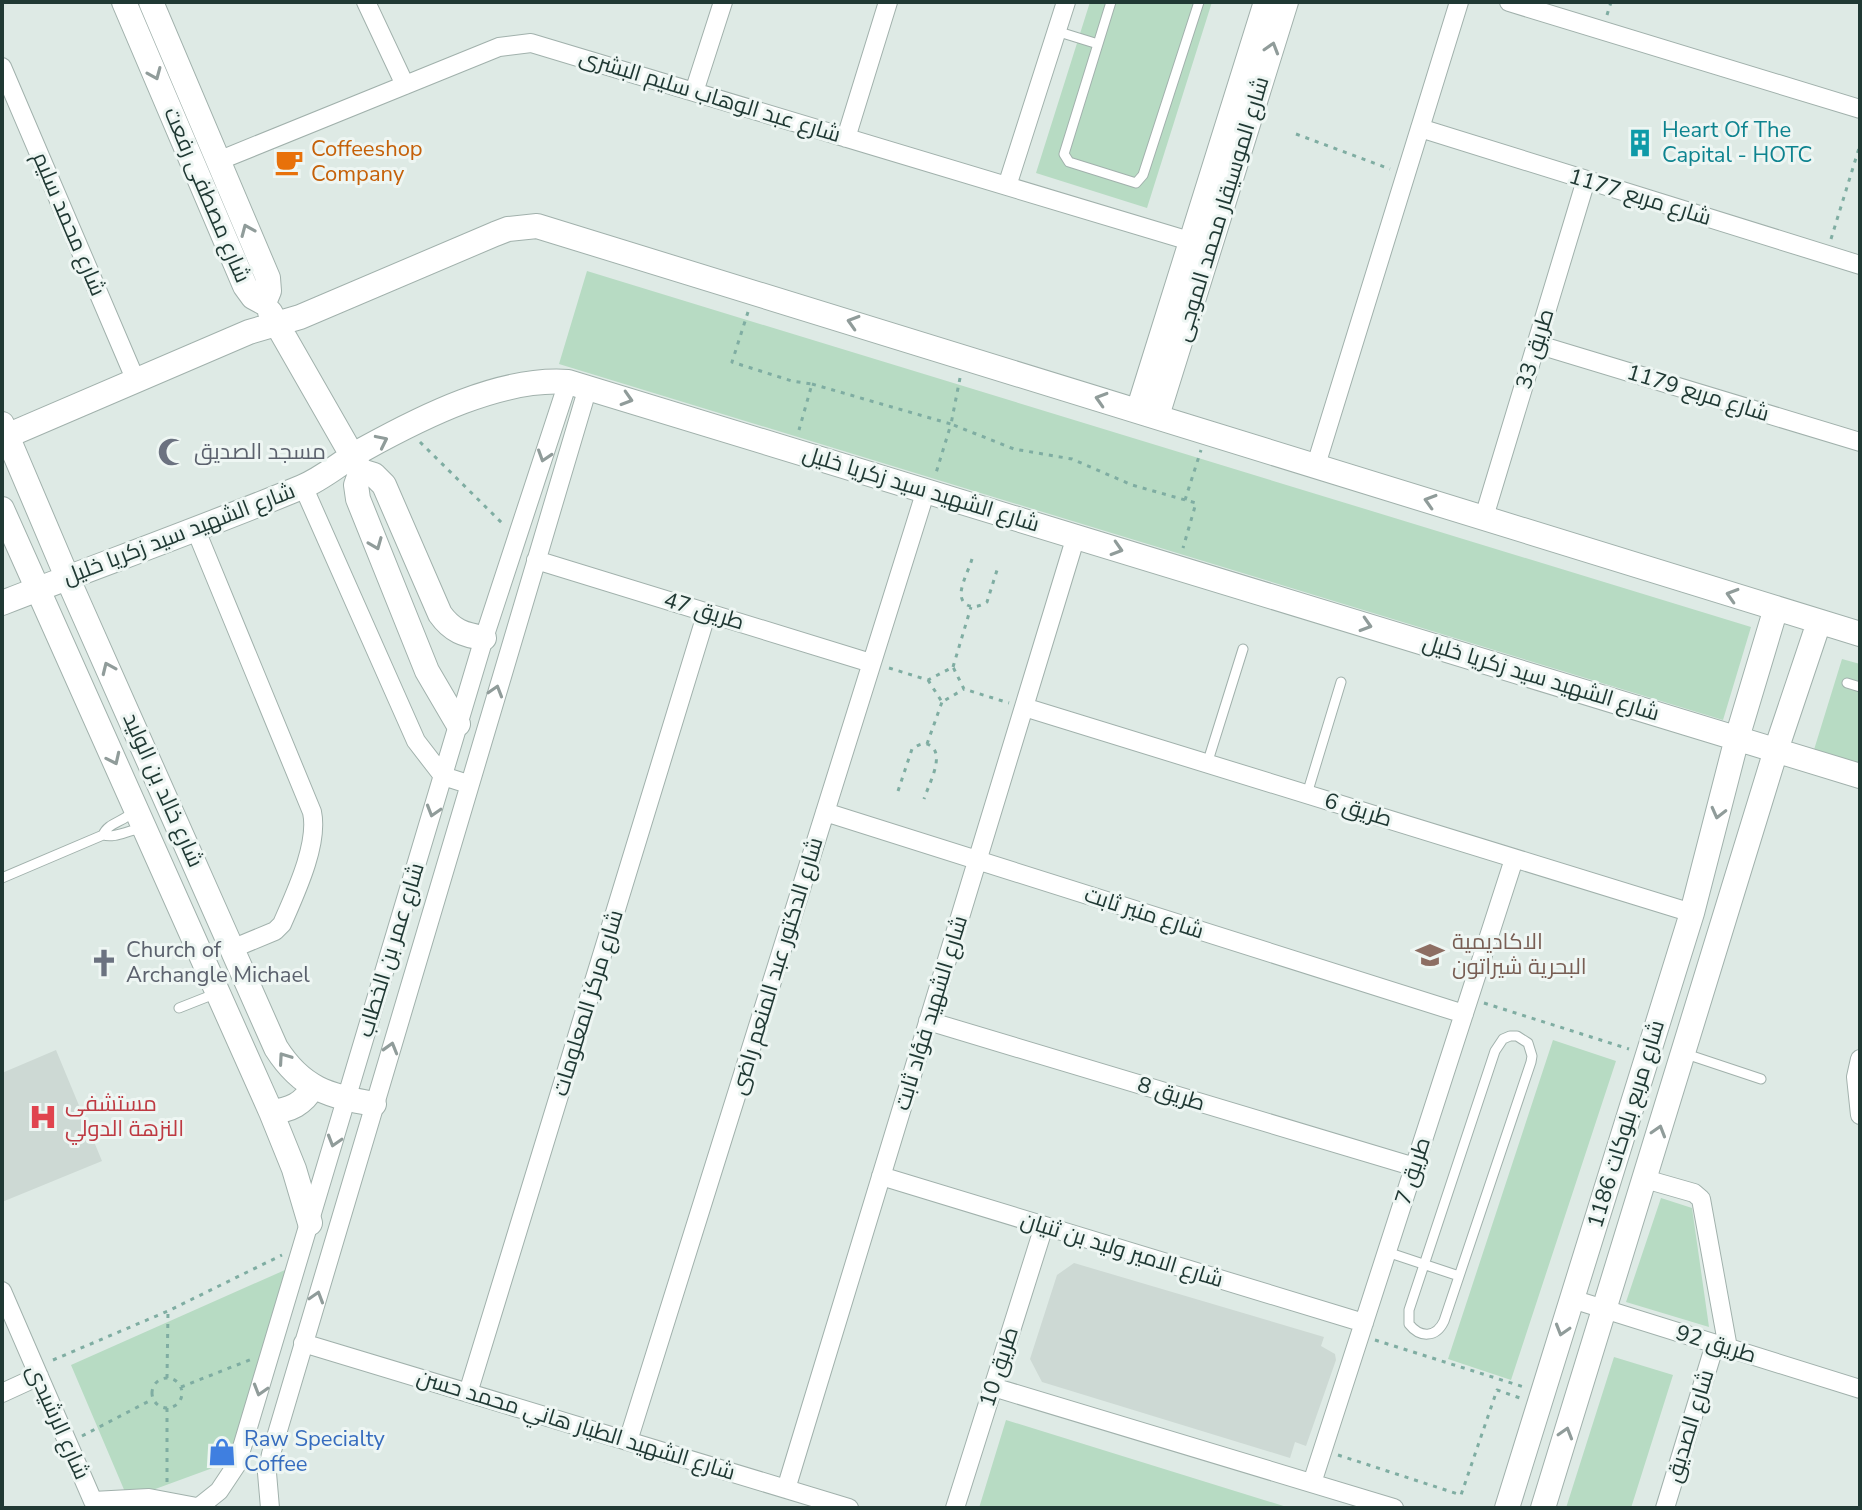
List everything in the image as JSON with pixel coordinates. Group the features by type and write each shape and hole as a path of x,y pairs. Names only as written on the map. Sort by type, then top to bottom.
{"street":[{"name":"شارع مصطفى رفعت","path":"124,2 245,286 253,297 264,303 269,291 268,278 151,2"},
{"path":"366,2 405,85"},
{"path":"694,92 723,2"},
{"path":"846,138 888,2"},
{"path":"1007,186 1066,2"},
{"name":"شارع الموسيقار محمد الموجى","path":"1148,413 1200,245 1266,2"},
{"name":"شارع الموسيقار محمد الموجى","path":"1200,245 1286,2"},
{"path":"1316,465 1459,2"},
{"path":"1509,2 1860,109"},
{"name":"شارع عبد الوهاب سليم البشرى","path":"218,161 499,47 523,42 1200,245"},
{"name":"شارع محمد سليم","path":"2,67 136,381"},
{"name":"شارع مربع 1177","path":"1420,128 1860,265"},
{"name":"طريق 33","path":"1484,517 1586,180"},
{"path":"4,433 249,332 314,311 495,234 522,227 550,229 1860,634"},
{"path":"264,303 356,464 356,492 436,690 458,724 484,733"},
{"name":"شارع مربع 1179","path":"1536,344 1860,442"},
{"name":"شارع الشهيد سيد زكريا خليل","path":"2,603 356,464 407,428 492,391 534,382 578,384 1860,776"},
{"name":"شارع عمر بن الخطاب","path":"200,1508 219,1491 237,1464 484,638 517,538 578,384"},
{"name":"شارع عمر بن الخطاب","path":"270,1508 267,1473 536,560 578,384"},
{"name":"شارع خالد بن الوليد","path":"4,433 276,1048 286,1063 313,1087 347,1099 374,1104"},
{"path":"356,464 384,485 440,614 454,630 484,638"},
{"path":"303,486 416,741 443,776 468,784"},
{"name":"شارع الدكتور عبد المنعم راضى","path":"628,1441 871,663 928,491"},
{"name":"شارع خالد بن الوليد","path":"2,509 271,1112 294,1169 307,1233"},
{"path":"195,528 315,823 311,844 282,924 275,931 234,948"},
{"name":"شارع الشهيد فؤاد ثابت","path":"786,1489 1076,536"},
{"name":"طريق 47","path":"536,560 871,663"},
{"name":"شارع مربع بلوكات 1186","path":"1507,1508 1692,913 1737,738 1776,608"},
{"name":"شارع مركز المعلومات","path":"468,1393 707,612"},
{"name":"شارع مربع بلوكات 1186","path":"1543,1508 1776,750 1819,622"},
{"path":"417,646 438,643 454,630"},
{"name":"طريق 6","path":"1024,707 1692,913"},
{"name":"شارع منير ثابت","path":"825,812 1466,1006"},
{"name":"طريق 7","path":"1312,1483 1514,859"},
{"name":"طريق 8","path":"928,1021 1415,1167"},
{"path":"1860,1059 1856,1077 1860,1115"},
{"path":"271,1112 297,1106 313,1087"},
{"name":"شارع الامير وليد بن ثنيان","path":"881,1176 1362,1329"},
{"path":"1645,1179 1694,1193 1701,1199 1722,1346"},
{"name":"طريق 10","path":"955,1508 1044,1226"},
{"name":"شارع الرشيدى","path":"2,1291 94,1505"},
{"name":"طريق 92","path":"1572,1299 1860,1389"},
{"name":"شارع الشهيد الطيار هاني محمد حسن","path":"303,1343 849,1508"},
{"name":"شارع الصديق","path":"1667,1508 1722,1346"},
{"path":"2,1393 36,1372"},
{"path":"993,1387 1394,1508"},
{"path":"237,1464 250,1475 267,1473"},
{"path":"94,1505 132,1497 200,1508"}],"lane":[{"path":"1111,2 1064,157 1069,162 1136,183 1143,175 1199,2"},
{"path":"1056,31 1098,44"},
{"path":"1207,764 1243,649"},
{"path":"1307,795 1341,682"},
{"path":"1847,683 1860,687"},
{"path":"103,835 107,827 129,816 136,806"},
{"path":"2,878 103,835 111,837 134,829 146,830"},
{"path":"179,1008 219,992"},
{"path":"1517,1036 1528,1043 1531,1062 1459,1276 1441,1327 1431,1334 1419,1333 1409,1324 1408,1317 1424,1264 1495,1051 1503,1039 1517,1036"},
{"path":"1683,1053 1761,1079"},
{"path":"1387,1252 1459,1276"}],"path":[{"path":"1296,134 1405,175"},
{"path":"1826,254 1860,145"},
{"path":"755,292 732,362 951,424 1014,449 1072,459 1132,485 1196,503 1177,567"},
{"path":"928,491 951,424 965,357"},
{"path":"793,449 812,384"},
{"path":"407,428 517,538"},
{"path":"1185,500 1207,432"},
{"path":"972,559 961,593 964,602 971,607 987,602 998,567"},
{"path":"971,607 953,667 964,689 1024,707"},
{"path":"871,663 928,680 942,702"},
{"path":"928,680 953,667"},
{"path":"927,744 942,702 964,689"},
{"path":"898,791 912,749 927,744 934,749 937,758 924,799"},
{"path":"1466,1006 1648,1055"},
{"path":"36,1372 168,1311 307,1233"},
{"path":"167,1378 168,1311"},
{"path":"1362,1329 1541,1399"},
{"path":"181,1387 272,1351"},
{"path":"167,1378 175,1380 181,1387 179,1401 167,1408 158,1406 153,1399 154,1384 167,1378"},
{"path":"1323,1450 1461,1495 1497,1390 1541,1399"},
{"path":"68,1443 153,1399"},
{"path":"163,1504 167,1408"}],"shaded area":[{"name":"مستشفى النزهة الدولي","path":"56,1050 102,1161 2,1202 2,1073"},
{"path":"1074,1263 1324,1337 1321,1346 1335,1354 1336,1360 1306,1446 1295,1442 1290,1458 1042,1382 1030,1359 1057,1275"}],"green space":[{"path":"1090,2 1212,2 1147,208 1036,173"},
{"path":"587,271 1751,627 1723,720 559,364"},
{"path":"1842,659 1860,664 1860,768 1813,753"},
{"path":"1553,1040 1616,1061 1511,1380 1448,1359"},
{"path":"1661,1198 1692,1208 1709,1327 1626,1302"},
{"path":"294,1266 229,1462 128,1499 71,1365"},
{"path":"1614,1357 1673,1375 1631,1508 1566,1508"},
{"path":"1006,1420 1290,1508 979,1508"}],"place":[{"name":"Heart Of The Capital - HOTC","path":"1640,143"},
{"name":"Coffeeshop Company","path":"289,162"},
{"name":"مسجد الصديق","path":"172,452"},
{"name":"الاكاديمية البحرية شيراتون","path":"1430,955"},
{"name":"Church of Archangle Michael","path":"104,963"},
{"name":"مستشفى النزهة الدولي","path":"43,1117"},
{"name":"Raw Specialty Coffee","path":"222,1452"}]}
